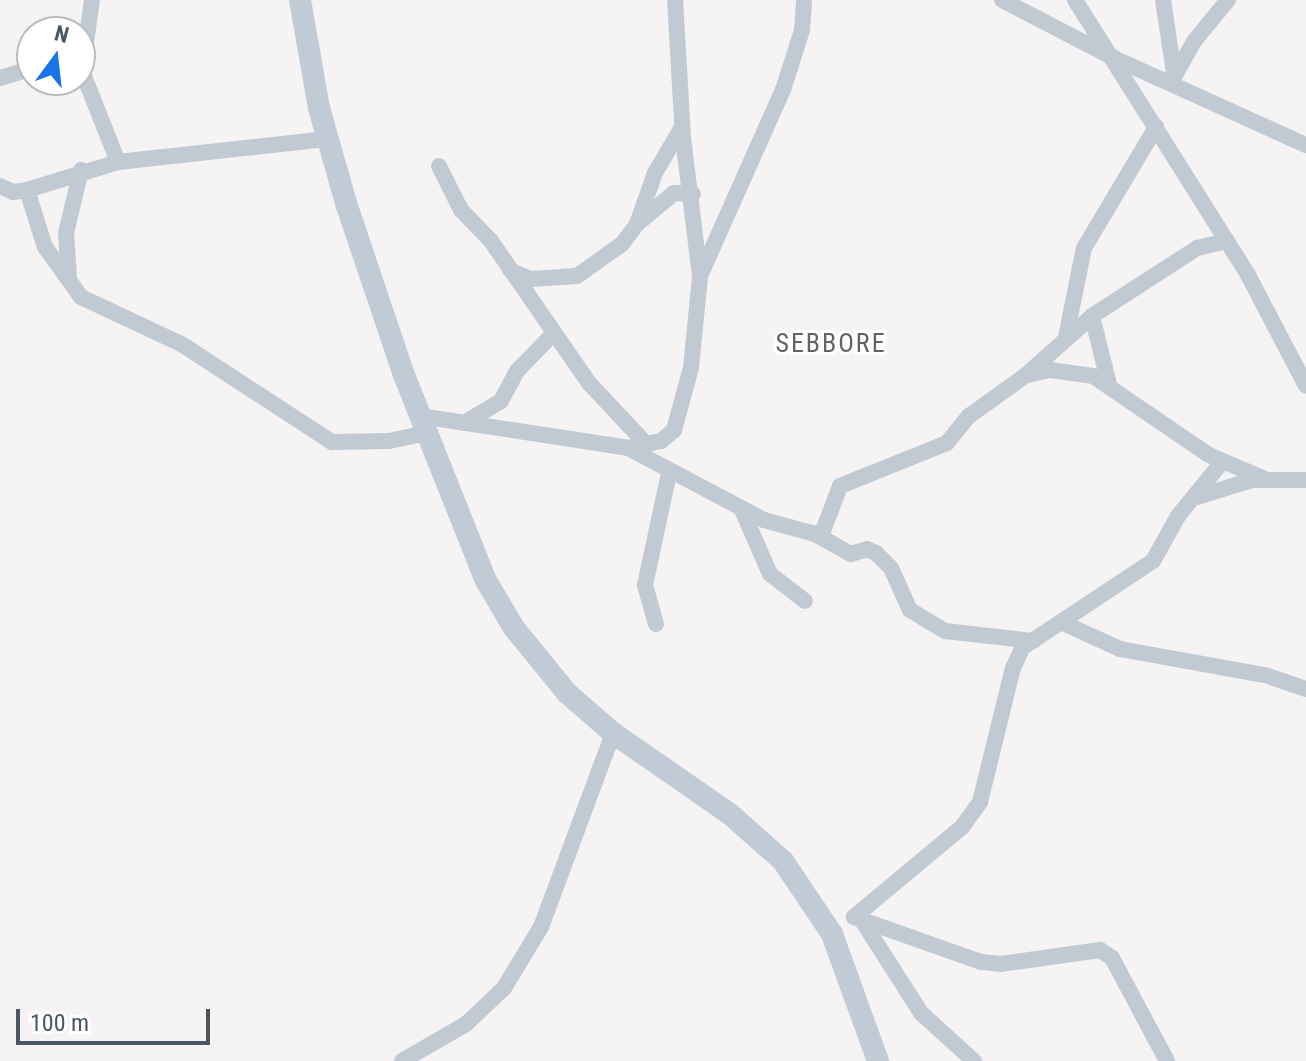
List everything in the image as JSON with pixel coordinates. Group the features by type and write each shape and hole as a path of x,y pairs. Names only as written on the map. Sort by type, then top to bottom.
{"main road":[{"path":"300,0 327,139 423,425 472,553 514,628 567,693 613,733 762,839 808,895 832,934 878,1061"}],"street":[{"path":"91,7 104,0"},
{"path":"27,190 45,247 81,297 183,345 332,442 389,441 423,425 464,423 628,448 647,445 674,430 683,414 700,276 693,194 682,127 675,0"},
{"path":"700,276 783,90 802,30 804,0"},
{"path":"1002,0 1116,59 1173,78 1306,145"},
{"path":"1075,0 1116,59 1306,386"},
{"path":"1163,0 1173,78"},
{"path":"1173,78 1228,0"},
{"path":"91,96 118,162"},
{"path":"637,224 655,173 682,127"},
{"path":"1066,337 1084,248 1156,127"},
{"path":"0,186 13,192 27,190 81,170 118,162 327,139"},
{"path":"439,166 461,210 491,241 604,402 647,445"},
{"path":"69,278 66,233 81,170"},
{"path":"510,270 530,279 577,276 622,244 637,224 674,193 693,194"},
{"path":"815,534 823,531 840,486 947,443 969,416 1026,375 1092,316 1218,236"},
{"path":"1092,316 1109,384"},
{"path":"464,423 501,401 517,371 554,333"},
{"path":"1026,375 1075,372 1109,384 1132,407 1222,462 1267,480"},
{"path":"628,448 742,510 815,534 851,554 867,549 876,553 891,568 910,610 945,631 1008,642 1035,641"},
{"path":"832,934 857,918 962,827 980,802 1013,668 1023,647 1153,561 1178,516 1197,497 1222,462"},
{"path":"656,624 645,585 669,473"},
{"path":"1197,497 1267,480 1306,480"},
{"path":"742,510 770,574 805,601"},
{"path":"1063,623 1120,649 1265,675 1306,689"},
{"path":"402,1061 466,1024 504,988 541,927 613,733"},
{"path":"857,918 921,1013 974,1061"},
{"path":"857,918 1001,964 1100,950 1112,958 1167,1061"}],"district":[{"name":"SEBBORE","path":"831,344"}]}
